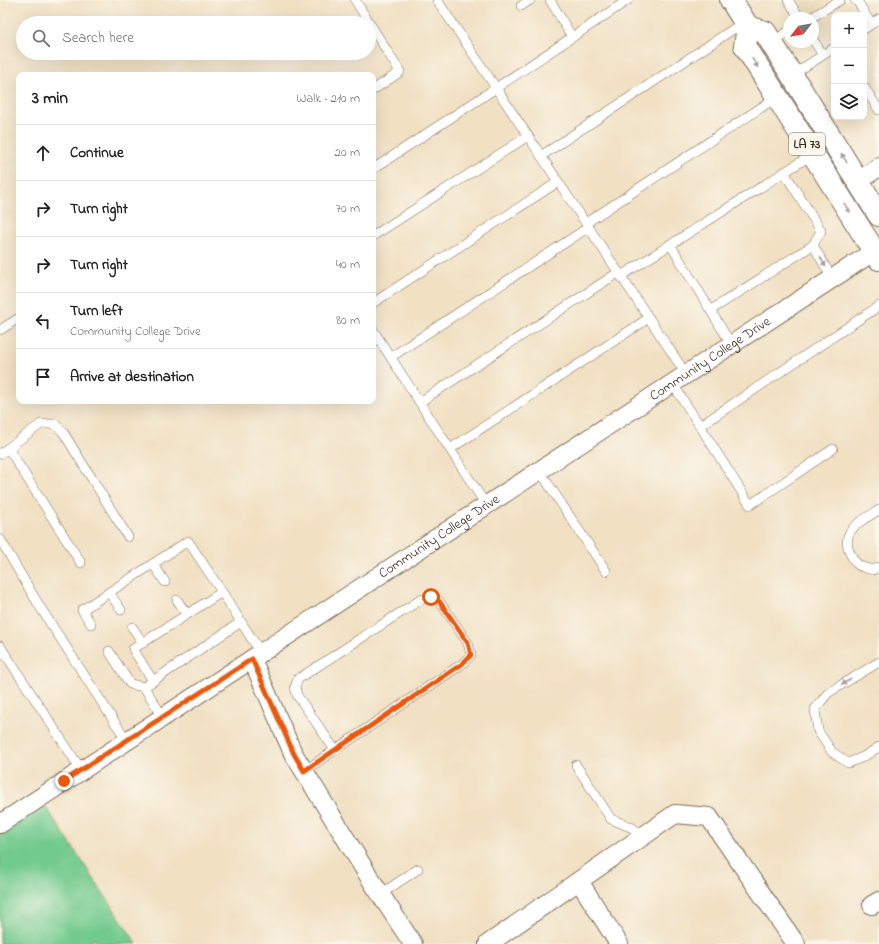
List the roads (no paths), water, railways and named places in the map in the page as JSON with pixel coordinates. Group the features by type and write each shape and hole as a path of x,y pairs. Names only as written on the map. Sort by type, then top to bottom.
{"main road":[{"path":"731,0 746,25"},
{"name":"LA 73","path":"877,252 745,46 746,25 780,37 792,75 879,215"},
{"path":"792,121 806,128 838,177 845,183 858,181"}],"street":[{"path":"858,181 879,167"},
{"name":"Community College Drive","path":"0,824 832,278 877,252"},
{"path":"257,656 294,754 413,944"},
{"path":"488,944 675,814 709,817 792,943"},
{"path":"579,881 619,944"}],"lane":[{"path":"355,0 365,16"},
{"path":"437,0 649,318 700,426 750,505 833,449"},
{"path":"521,6 530,0"},
{"path":"550,0 572,37"},
{"path":"376,167 628,0"},
{"path":"788,0 796,12"},
{"path":"819,13 840,0"},
{"path":"855,0 858,2 871,24"},
{"path":"541,156 746,25"},
{"path":"376,34 400,72 376,88"},
{"path":"818,48 823,55"},
{"path":"792,75 831,50"},
{"path":"867,92 879,110"},
{"path":"391,357 777,97"},
{"path":"376,234 528,136"},
{"path":"420,402 620,274 813,154"},
{"path":"711,310 813,245 822,230 784,172"},
{"path":"376,301 558,182"},
{"path":"670,244 731,344"},
{"path":"813,245 832,278"},
{"path":"700,426 879,306"},
{"path":"450,449 649,318"},
{"path":"0,330 16,320"},
{"path":"376,334 486,505"},
{"path":"0,454 41,424 55,424 63,432 128,537"},
{"path":"8,448 81,563"},
{"path":"539,470 606,571"},
{"path":"879,510 854,526 847,539 846,546 853,560 859,566 873,570 879,566"},
{"path":"0,539 40,607 127,741"},
{"path":"91,624 82,610 188,541 241,622 257,656"},
{"path":"153,564 165,582"},
{"path":"109,592 121,610"},
{"path":"153,680 133,649 222,592"},
{"path":"304,771 462,664 471,655 468,643 439,601 431,597 420,600 298,679 295,686 297,695 335,750"},
{"path":"177,600 187,614"},
{"path":"144,687 241,622"},
{"path":"132,627 143,643"},
{"path":"0,646 82,771"},
{"path":"108,651 130,684 144,687 163,717"},
{"path":"879,662 828,693 815,709 818,731 832,752 848,763 863,757 879,746"},
{"path":"576,765 611,819 633,828 641,838"},
{"path":"381,894 418,869"}]}
